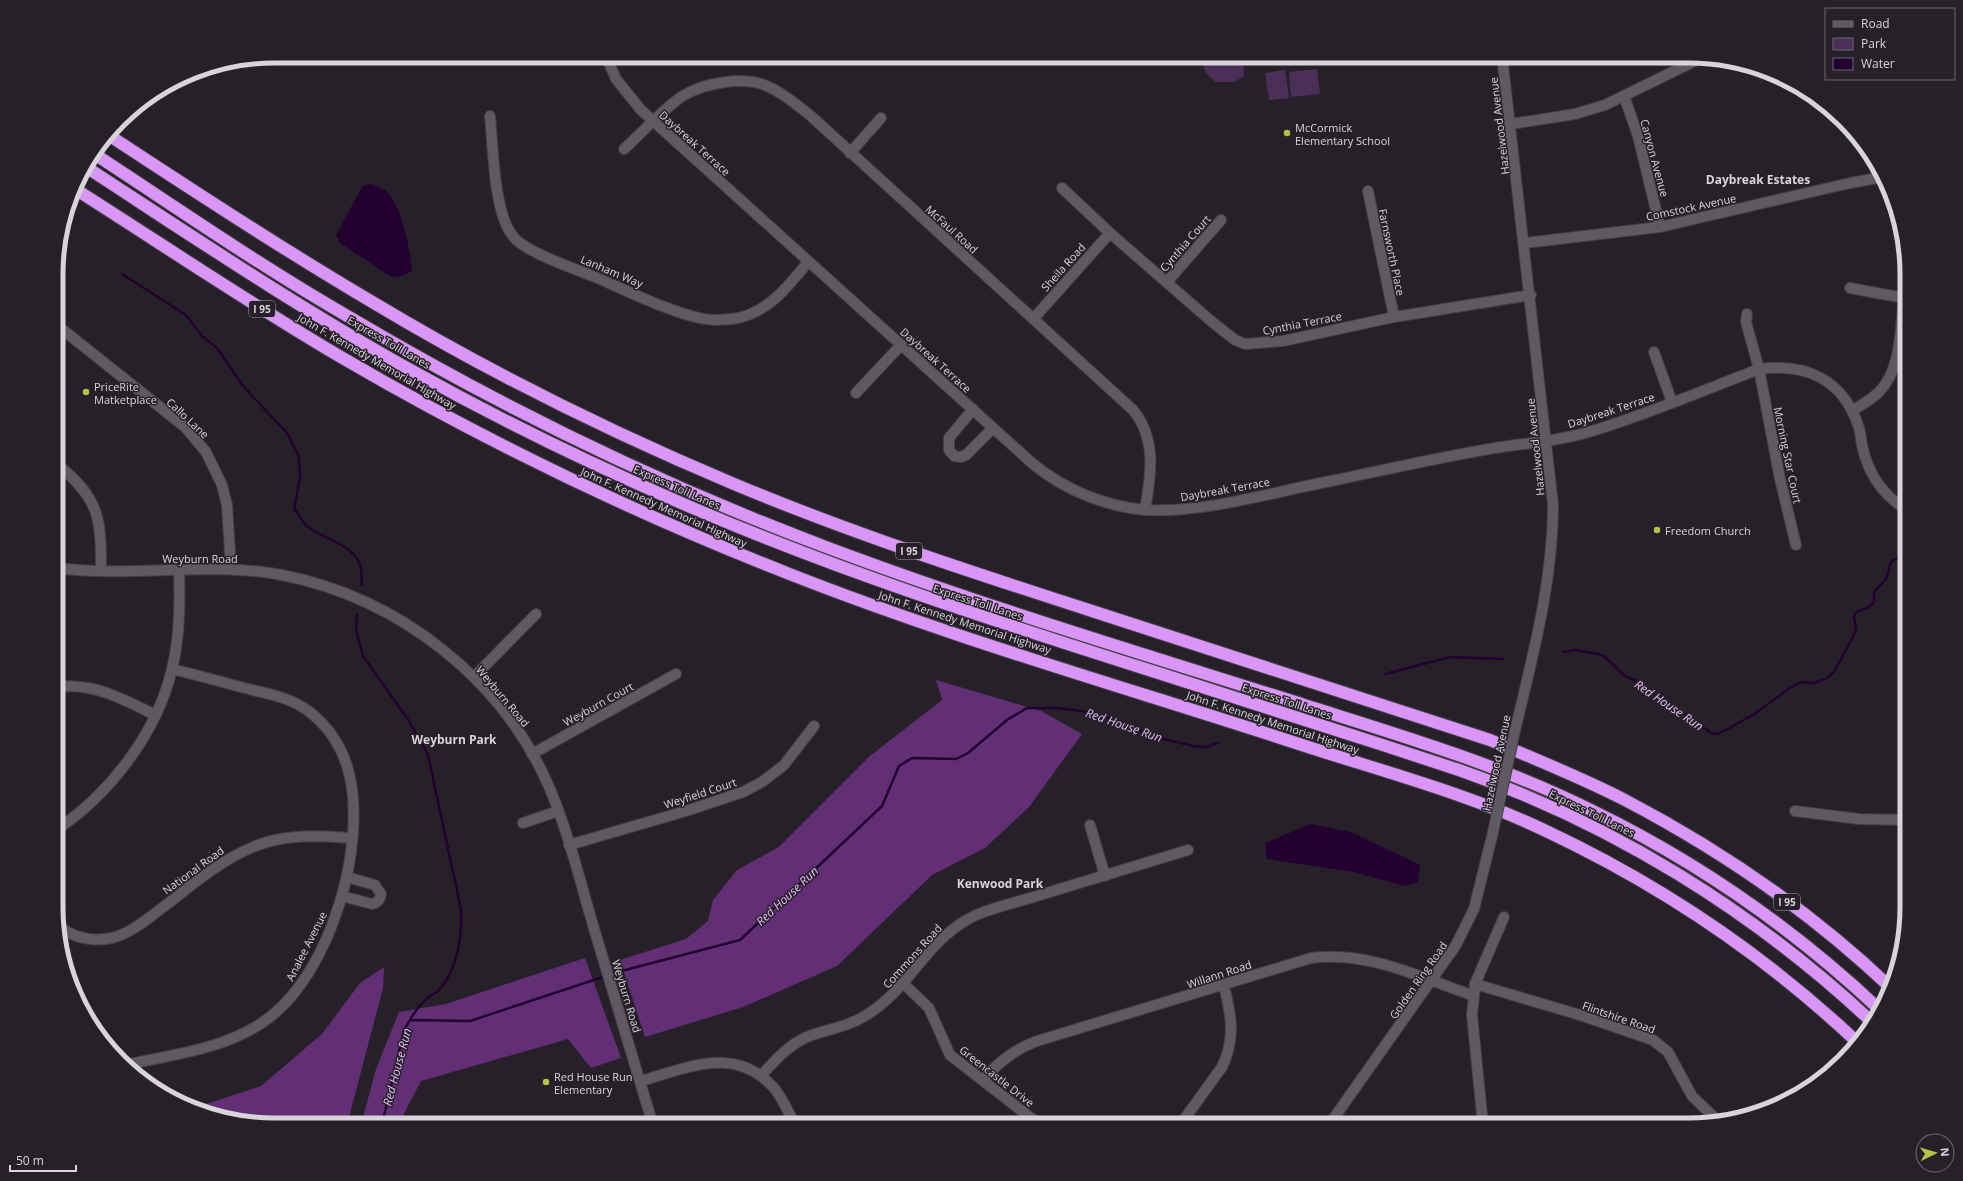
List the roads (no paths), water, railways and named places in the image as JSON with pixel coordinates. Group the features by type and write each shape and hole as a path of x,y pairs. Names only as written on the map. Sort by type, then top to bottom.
{"highway":[{"name":"I 95","path":"113,138 306,262 458,351 614,430 732,483 919,555 1483,738 1559,768 1623,799 1694,839 1750,875 1816,924 1886,983"},
{"name":"Express Toll Lanes","path":"99,157 264,265 387,340 543,423 689,492 823,546 948,591 1478,761 1538,785 1589,808 1666,850 1735,893 1800,941 1875,1006"},
{"name":"Express Toll Lanes","path":"90,170 314,313 406,368 513,425 678,502 786,547 883,583 981,617 1452,768 1516,792 1580,820 1652,859 1735,911 1802,961 1867,1019"},
{"name":"John F. Kennedy Memorial Highway","path":"80,192 266,312 384,382 505,447 666,524 791,575 944,630 1457,795 1541,829 1656,889 1722,932 1799,991 1854,1038"}],"street":[{"name":"Daybreak Terrace","path":"609,63 616,79 628,95 654,122 1033,464 1061,484 1096,499 1145,510 1196,508 1495,448 1547,442 1592,431 1759,369 1788,367 1810,373 1821,378 1840,393 1852,411 1859,429 1863,450 1869,469 1877,482 1892,500 1900,506"},
{"name":"Hazelwood Avenue","path":"1493,832 1541,620 1549,574 1553,504 1531,295 1503,63"},
{"path":"1511,124 1581,112 1624,96 1691,63"},
{"name":"McFaul Road","path":"624,149 680,98 692,91 717,83 753,83 767,86 794,102 1034,318 1141,419 1147,433 1150,454 1150,475 1145,510"},
{"name":"Canyon Avenue","path":"1624,96 1638,136 1660,227"},
{"name":"Lanham Way","path":"490,116 500,197 507,226 523,245 545,256 674,310 698,318 716,320 740,317 763,308 780,294 808,262"},
{"path":"850,153 881,118"},
{"name":"Comstock Avenue","path":"1525,243 1660,227 1877,178"},
{"name":"Cynthia Terrace","path":"1062,188 1110,233 1229,336 1245,344 1283,341 1394,317 1531,295"},
{"name":"Farnsworth Place","path":"1368,191 1394,317"},
{"name":"Cynthia Court","path":"1168,282 1222,220"},
{"name":"Sheila Road","path":"1034,318 1110,233"},
{"path":"1850,288 1900,294"},
{"name":"Morning Star Court","path":"1748,314 1746,322 1759,369 1780,479 1796,545"},
{"name":"Callo Lane","path":"63,330 185,428 206,452 222,485 227,505 231,569"},
{"path":"1852,411 1879,392 1892,370 1900,335"},
{"path":"856,393 901,345"},
{"path":"1654,352 1672,402"},
{"path":"973,409 949,438 949,450 954,456 961,457 966,455 993,428"},
{"path":"63,470 82,487 96,511 101,537 101,571"},
{"name":"Weyburn Road","path":"63,568 101,571 231,569 262,572 299,579 328,587 396,617 431,639 474,677 506,716 532,754 550,789 569,845 651,1118"},
{"path":"63,825 80,813 114,778 137,747 155,715 172,669 179,621 179,569"},
{"path":"474,677 536,614"},
{"name":"Analee Avenue","path":"132,1063 232,1039 251,1030 272,1016 289,999 305,978 325,941 342,896 347,877 352,838 353,806 349,772 336,741 316,717 299,705 282,698 172,669"},
{"name":"Weyburn Court","path":"532,754 676,674"},
{"path":"63,687 75,686 96,689 125,700 155,715"},
{"name":"Weyfield Court","path":"569,845 686,811 743,792 762,782 784,765 814,726"},
{"path":"523,823 558,811"},
{"path":"1795,811 1859,819 1900,820"},
{"path":"1090,825 1105,876"},
{"name":"Golden Ring Road","path":"1334,1118 1432,982 1456,945 1474,909 1493,832"},
{"name":"National Road","path":"64,931 80,938 91,940 112,938 139,925 224,861 264,842 289,836 352,838"},
{"name":"Commons Road","path":"762,1076 776,1059 794,1043 812,1035 842,1027 863,1018 888,1000 904,984 938,943 956,926 1000,907 1188,850"},
{"path":"342,896 372,904 377,903 380,899 381,894 375,885 347,877"},
{"path":"1482,1118 1472,1015 1475,984 1504,917"},
{"name":"Willann Road","path":"983,1079 1011,1054 1031,1043 1224,986 1300,961 1334,956 1376,962 1474,996"},
{"name":"Greencastle Drive","path":"904,984 929,1008 950,1055 983,1079 1031,1118"},
{"name":"Flintshire Road","path":"1475,984 1580,1015 1653,1040 1668,1052 1692,1096 1713,1117"},
{"path":"1185,1118 1222,1067 1227,1056 1232,1027 1224,986"},
{"path":"641,1081 693,1066 716,1062 738,1064 762,1076 774,1088 792,1118"}],"water":[{"path":"372,184 388,193 398,209 402,219 410,252 412,271 402,276 391,277 340,243 336,235 362,187"},
{"path":"1311,824 1351,832 1420,865 1418,882 1405,886 1354,872 1267,859 1265,843"}],"waterway":[{"path":"122,274 186,315 202,336 217,348 243,386 287,433 299,457 300,478 294,508 307,526 338,543 353,554 361,569 362,585"},
{"name":"Red House Run","path":"1564,652 1575,650 1598,654 1605,657 1625,676 1637,681 1676,712 1687,715 1711,733 1718,734 1753,715 1790,688 1801,682 1813,683 1826,679 1834,672 1856,631 1854,616 1856,612 1869,607 1874,602 1874,592 1888,575 1890,564 1895,559 1900,558"},
{"path":"357,615 356,630 363,656 409,721 428,755 461,909 461,930 458,951 451,972 439,990 423,1002 410,1020"},
{"name":"Red House Run","path":"1385,674 1450,657 1503,659"},
{"name":"Red House Run","path":"610,974 740,940 882,806 899,766 912,758 956,759 968,753 1007,720 1027,708 1056,708 1083,711 1113,719 1156,737 1193,746 1206,747 1218,743"},
{"name":"Red House Run","path":"382,1118 404,1030 410,1020 470,1021 606,976"}],"place":[{"name":"McCormick Elementary School","path":"1287,133"},
{"name":"PriceRite Matketplace","path":"86,392"},
{"name":"Freedom Church","path":"1657,530"},
{"name":"Red House Run Elementary","path":"546,1082"}],"district":[{"name":"Daybreak Estates","path":"1758,179"},
{"name":"Weyburn Park","path":"454,739"},
{"name":"Kenwood Park","path":"1000,883"}]}
